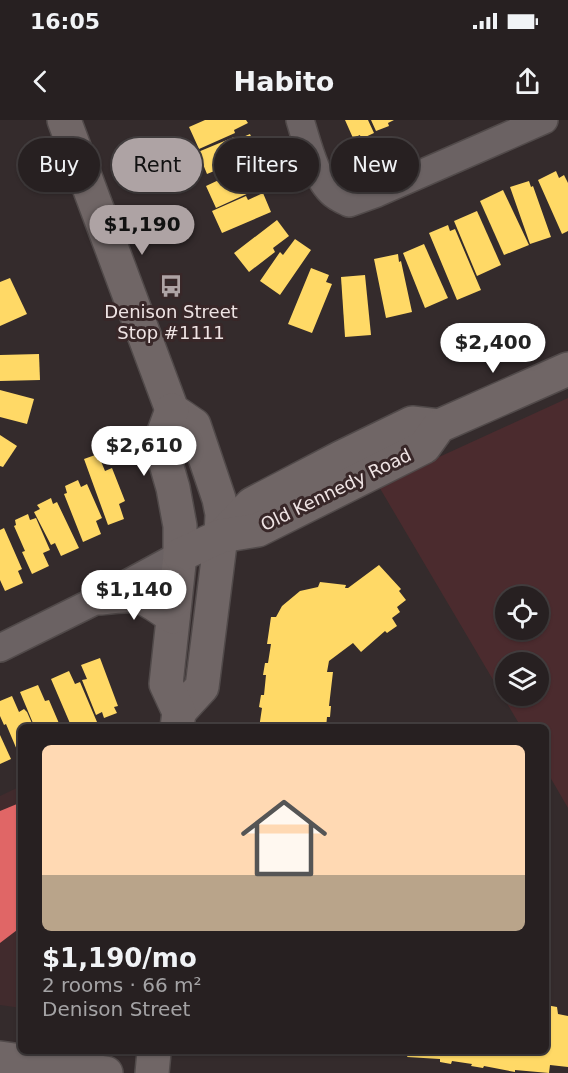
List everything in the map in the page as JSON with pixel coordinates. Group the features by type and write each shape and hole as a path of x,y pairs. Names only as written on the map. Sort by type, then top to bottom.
{"street":[{"path":"64,120 172,410 194,425 222,514 202,687 178,720"},
{"path":"300,120 315,166 334,196 349,202 377,193 544,120"},
{"name":"Old Kennedy Road","path":"221,536 252,504 412,423 439,426 568,369"},
{"path":"172,410 160,443 178,507 180,526 180,555 166,684 178,720"},
{"path":"0,648 221,536"},
{"path":"101,598 133,594 147,599 172,617"},
{"path":"0,1058 108,1073 113,1054"},
{"path":"152,1073 154,1054"}],"shaded area":[{"path":"568,398 568,808 549,775 549,724 519,724 509,706 549,706 549,652 495,652 495,683 378,485"},
{"path":"18,787 18,1008 0,1005 0,796"}],"building: Homes":[{"path":"205,120 246,120 248,123 224,138 214,138 214,142 202,148 202,138 194,138 189,127"},
{"path":"345,120 368,120 374,133 363,138 360,135 353,138"},
{"path":"371,120 394,120 388,123 389,126 376,131"},
{"path":"214,145 214,171 207,174 202,162 202,150"},
{"path":"556,171 559,178 564,175 568,183 568,231 562,234 538,180"},
{"path":"529,181 531,187 533,186 551,237 530,244 510,187"},
{"path":"214,182 214,192 251,192 216,208 206,186"},
{"path":"503,190 529,245 504,255 480,201"},
{"path":"263,193 271,212 222,233 212,211 246,196 248,200"},
{"path":"477,211 501,265 477,276 454,221"},
{"path":"277,220 289,236 273,248 275,252 249,272 234,253"},
{"path":"448,225 450,231 455,229 481,290 457,300 429,233"},
{"path":"295,239 311,250 280,295 260,281 280,252 283,255"},
{"path":"424,244 448,298 425,308 403,253"},
{"path":"398,254 412,312 386,318 374,259"},
{"path":"311,268 329,275 326,282 332,284 312,333 288,324"},
{"path":"365,275 371,335 345,337 341,277"},
{"path":"10,278 27,314 0,326 0,282"},
{"path":"39,354 40,380 0,381 0,355"},
{"path":"0,390 34,399 27,424 0,417"},
{"path":"0,435 17,446 3,467 0,466"},
{"path":"98,454 105,471 112,468 125,501 119,504 124,519 108,525 84,459"},
{"path":"78,480 81,487 87,484 102,518 96,521 101,534 83,542 64,494 67,493 65,486"},
{"path":"51,498 53,504 57,502 79,548 61,556 55,543 51,545 34,512 40,509 37,505"},
{"path":"28,514 30,520 36,518 50,550 43,553 49,566 32,574 14,526 16,525 15,520"},
{"path":"4,528 22,569 18,571 23,583 5,591 0,580 0,530"},
{"path":"379,565 401,589 399,591 406,600 397,607 400,612 392,618 397,626 387,633 385,631 361,652 353,643 329,661 327,672 333,672 330,717 327,717 326,724 260,724 262,708 259,707 261,695 264,695 266,675 263,675 265,663 268,663 271,644 267,644 271,617 276,617 282,606 300,591 318,587 320,582 346,585 345,588"},
{"path":"100,658 118,706 114,707 117,713 104,718 102,712 96,715 82,680 87,679 81,665"},
{"path":"69,671 75,684 80,682 97,722 70,724 51,679"},
{"path":"38,685 45,701 49,700 59,724 33,724 20,692"},
{"path":"12,696 19,712 24,709 32,724 18,724 17,750 0,716 0,701"},
{"path":"0,735 11,759 0,764"},
{"path":"549,1006 557,1007 558,1014 568,1016 568,1067 550,1065 549,1073 515,1070 515,1072 452,1061 451,1064 440,1062 440,1059 407,1057 408,1055 402,1054 549,1054"}],"building: Shops":[{"path":"18,804 18,929 0,943 0,811"}],"place":[{"name":"Denison Street Stop #1111","path":"171,286"}]}
